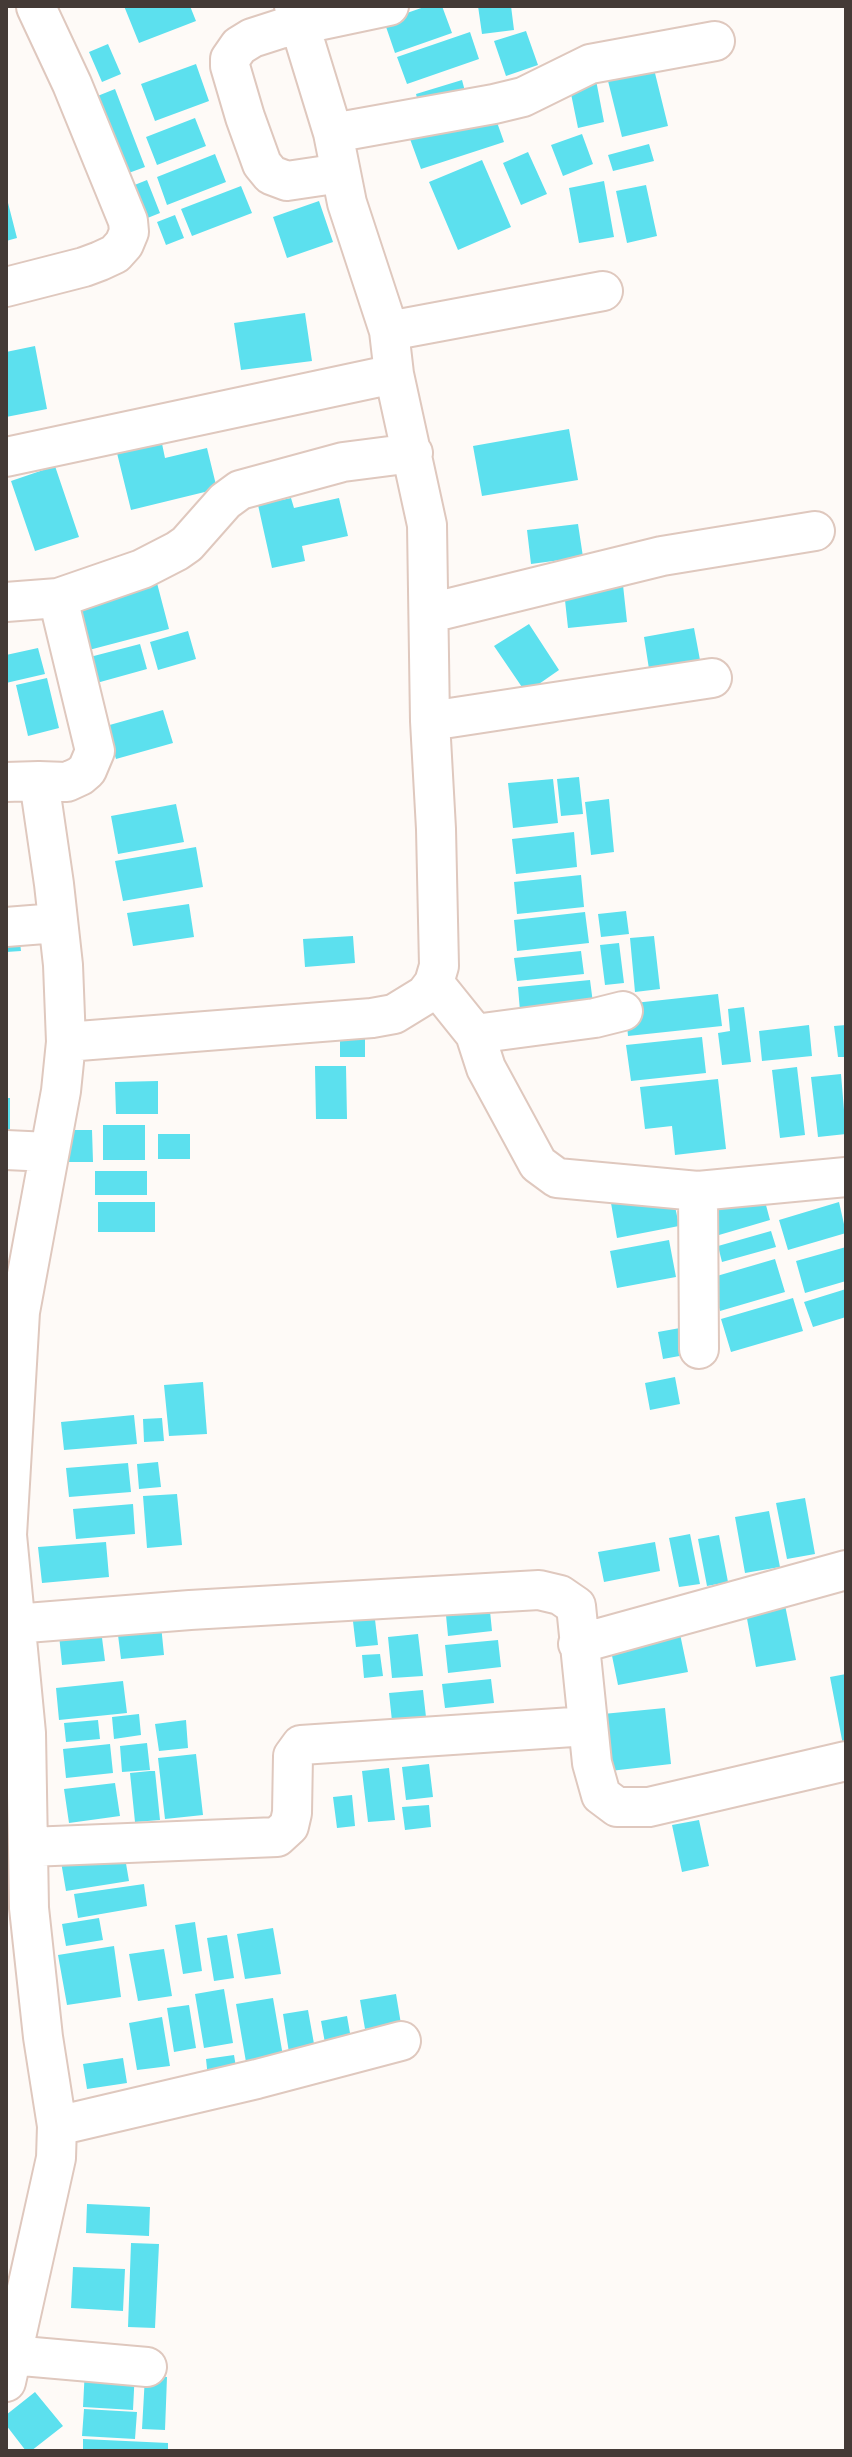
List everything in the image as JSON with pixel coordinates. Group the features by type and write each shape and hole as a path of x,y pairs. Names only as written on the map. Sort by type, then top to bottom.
{"street":[{"path":"341,173 287,181 271,175 262,164 230,66 233,53 252,38 280,29 298,16 389,6"},
{"path":"6,287 84,267 107,257 124,244 129,232 128,221 72,84 27,10"},
{"path":"66,1042 394,1014 425,995 434,983 439,966 427,525 394,374 389,331 347,203 333,133 298,16"},
{"path":"333,133 494,104 523,97 590,64 715,41"},
{"path":"389,331 603,291"},
{"path":"6,457 394,374"},
{"path":"6,602 58,598 131,573 177,551 225,501 240,490 343,462 413,453"},
{"path":"430,613 662,556 815,531"},
{"path":"58,598 95,751 87,770 67,782 22,782 54,884 63,965 66,1042 61,1091 13,1312 7,1535 26,1733 21,1867 57,2126 56,2158 8,2368 147,2367"},
{"path":"430,721 712,678"},
{"path":"6,927 57,923"},
{"path":"434,983 475,1034 486,1068 538,1164 546,1172 568,1181 698,1191 846,1177"},
{"path":"475,1034 595,1018 623,1011"},
{"path":"6,1150 49,1152"},
{"path":"698,1191 699,1349"},
{"path":"578,1644 846,1570"},
{"path":"14,1624 190,1610 539,1590 560,1595 576,1606 592,1763 601,1795 617,1807 649,1807 846,1761"},
{"path":"21,1867 277,1837 289,1826 293,1756 301,1745 588,1726"},
{"path":"57,2126 401,2041"}],"building":[{"path":"124,6 190,6 196,21 139,43"},
{"path":"427,6 442,6 452,33 395,53 384,21"},
{"path":"478,6 511,6 514,30 482,34"},
{"path":"526,31 538,65 506,76 494,41"},
{"path":"470,32 479,59 407,84 397,57"},
{"path":"108,44 121,74 102,82 89,52"},
{"path":"196,64 209,101 155,121 141,84"},
{"path":"654,69 668,126 622,137 608,81"},
{"path":"462,80 466,95 420,109 416,94"},
{"path":"596,80 604,122 578,128 569,84"},
{"path":"115,89 145,167 115,178 85,101"},
{"path":"493,111 504,142 421,169 410,139"},
{"path":"195,118 206,146 157,165 146,137"},
{"path":"582,134 593,164 563,176 551,145"},
{"path":"649,144 654,161 613,171 608,155"},
{"path":"528,152 547,194 521,205 503,163"},
{"path":"215,154 226,182 167,205 157,177"},
{"path":"482,160 511,227 458,250 429,182"},
{"path":"147,180 160,213 135,223 122,190"},
{"path":"604,181 614,237 579,243 569,188"},
{"path":"646,185 657,236 627,243 616,191"},
{"path":"241,186 252,213 192,236 181,209"},
{"path":"6,195 17,238 6,241"},
{"path":"319,201 333,242 287,258 273,217"},
{"path":"175,215 184,238 166,245 157,222"},
{"path":"305,313 312,361 241,370 234,323"},
{"path":"35,346 47,409 6,417 6,352"},
{"path":"569,429 578,480 482,496 473,446"},
{"path":"160,434 165,458 207,448 217,489 131,510 115,445"},
{"path":"55,466 79,537 35,551 11,481"},
{"path":"291,498 294,508 339,498 348,536 302,546 305,561 272,568 258,505"},
{"path":"578,524 583,557 531,564 527,530"},
{"path":"157,583 169,629 89,650 76,604"},
{"path":"623,585 627,622 568,628 564,591"},
{"path":"529,624 559,670 526,693 494,646"},
{"path":"694,628 700,660 649,669 644,637"},
{"path":"188,631 196,659 158,670 150,642"},
{"path":"140,644 147,669 93,684 86,658"},
{"path":"38,648 45,674 6,683 6,655"},
{"path":"47,678 59,728 28,736 16,685"},
{"path":"163,710 173,743 116,759 106,726"},
{"path":"579,777 583,814 561,816 557,779"},
{"path":"553,779 558,823 513,828 508,783"},
{"path":"609,799 614,852 591,855 585,802"},
{"path":"176,804 184,842 118,854 111,816"},
{"path":"574,832 577,867 516,874 512,839"},
{"path":"196,847 203,887 123,901 115,861"},
{"path":"581,875 584,907 517,914 514,882"},
{"path":"189,904 194,937 133,946 127,913"},
{"path":"626,911 629,934 601,937 598,914"},
{"path":"585,912 589,943 517,951 514,920"},
{"path":"19,933 21,951 6,952 6,934"},
{"path":"353,936 355,963 305,967 303,939"},
{"path":"654,936 660,989 635,992 630,938"},
{"path":"619,943 624,983 605,985 600,945"},
{"path":"581,951 584,974 517,981 514,958"},
{"path":"590,980 593,1003 520,1011 518,987"},
{"path":"718,994 722,1026 628,1036 625,1004"},
{"path":"744,1007 751,1062 722,1065 718,1033 730,1031 728,1009"},
{"path":"809,1025 812,1056 762,1061 759,1031"},
{"path":"846,1025 846,1057 838,1057 834,1026"},
{"path":"340,1031 365,1031 365,1057 340,1057"},
{"path":"702,1037 706,1073 631,1081 626,1045"},
{"path":"315,1066 346,1066 347,1119 316,1119"},
{"path":"797,1067 805,1135 780,1138 772,1070"},
{"path":"841,1074 846,1134 818,1137 811,1077"},
{"path":"718,1079 726,1149 675,1155 672,1126 645,1129 640,1087"},
{"path":"158,1081 158,1114 116,1114 115,1082"},
{"path":"6,1098 10,1098 10,1131 6,1131"},
{"path":"103,1125 145,1125 145,1160 103,1160"},
{"path":"57,1130 92,1130 93,1162 57,1162"},
{"path":"158,1134 190,1134 190,1159 158,1159"},
{"path":"95,1171 147,1171 147,1195 95,1195"},
{"path":"672,1191 679,1226 617,1238 611,1203"},
{"path":"763,1194 770,1220 719,1235 711,1209"},
{"path":"98,1202 155,1202 155,1232 98,1232"},
{"path":"839,1202 846,1233 788,1250 779,1220"},
{"path":"771,1231 776,1247 722,1262 718,1246"},
{"path":"669,1240 676,1277 617,1288 610,1251"},
{"path":"846,1247 846,1281 805,1293 796,1261"},
{"path":"775,1259 785,1292 720,1311 710,1278"},
{"path":"846,1289 846,1317 813,1327 804,1302"},
{"path":"793,1298 803,1331 731,1352 721,1319"},
{"path":"680,1328 685,1355 663,1359 658,1332"},
{"path":"675,1377 680,1404 650,1410 645,1383"},
{"path":"203,1382 207,1434 169,1436 164,1385"},
{"path":"134,1415 137,1444 64,1450 61,1422"},
{"path":"162,1418 164,1441 144,1442 143,1419"},
{"path":"158,1462 161,1487 139,1489 137,1464"},
{"path":"128,1463 131,1492 69,1497 66,1468"},
{"path":"177,1494 182,1545 147,1548 143,1496"},
{"path":"805,1498 815,1554 787,1559 776,1503"},
{"path":"133,1504 135,1534 76,1539 73,1509"},
{"path":"769,1511 780,1567 745,1573 735,1517"},
{"path":"690,1534 700,1584 679,1587 669,1538"},
{"path":"719,1535 728,1582 707,1586 698,1539"},
{"path":"106,1542 109,1577 42,1583 38,1547"},
{"path":"655,1542 660,1571 604,1582 598,1552"},
{"path":"784,1600 796,1660 756,1667 745,1608"},
{"path":"489,1601 492,1631 448,1636 445,1605"},
{"path":"374,1611 378,1645 356,1647 352,1613"},
{"path":"160,1615 164,1655 121,1659 116,1619"},
{"path":"101,1630 105,1661 62,1665 59,1635"},
{"path":"418,1634 423,1676 392,1678 388,1637"},
{"path":"680,1634 688,1672 618,1685 610,1646"},
{"path":"498,1640 501,1667 448,1673 445,1645"},
{"path":"380,1654 383,1676 364,1678 362,1655"},
{"path":"846,1674 846,1744 843,1745 830,1677"},
{"path":"491,1679 494,1703 445,1708 442,1684"},
{"path":"123,1681 127,1713 59,1720 56,1688"},
{"path":"423,1690 426,1717 392,1721 389,1693"},
{"path":"665,1708 671,1764 610,1771 603,1714"},
{"path":"139,1714 141,1735 114,1739 112,1717"},
{"path":"98,1720 100,1739 66,1742 64,1723"},
{"path":"186,1720 188,1748 159,1751 155,1724"},
{"path":"147,1743 150,1770 122,1772 120,1746"},
{"path":"110,1744 113,1773 66,1778 63,1749"},
{"path":"196,1754 203,1815 165,1819 158,1758"},
{"path":"429,1764 433,1797 406,1800 402,1767"},
{"path":"389,1768 395,1820 368,1822 362,1771"},
{"path":"155,1771 160,1820 135,1822 130,1773"},
{"path":"115,1783 120,1816 69,1823 64,1789"},
{"path":"352,1795 355,1826 337,1828 333,1797"},
{"path":"429,1805 431,1827 405,1830 402,1807"},
{"path":"699,1820 709,1866 682,1872 672,1825"},
{"path":"123,1846 129,1881 66,1891 60,1856"},
{"path":"144,1884 147,1906 78,1918 74,1894"},
{"path":"99,1918 103,1940 66,1946 62,1924"},
{"path":"195,1922 202,1971 183,1974 175,1925"},
{"path":"273,1928 281,1974 245,1979 237,1934"},
{"path":"227,1935 234,1978 214,1981 207,1938"},
{"path":"114,1946 121,1997 67,2005 58,1955"},
{"path":"164,1949 172,1996 138,2001 129,1954"},
{"path":"224,1989 233,2043 204,2048 195,1994"},
{"path":"396,1994 401,2024 365,2029 360,2000"},
{"path":"273,1998 283,2056 246,2062 236,2004"},
{"path":"189,2005 196,2048 174,2052 167,2008"},
{"path":"308,2010 316,2055 290,2059 283,2014"},
{"path":"347,2016 353,2050 327,2054 321,2021"},
{"path":"162,2017 170,2066 137,2070 129,2023"},
{"path":"234,2055 237,2073 208,2078 206,2059"},
{"path":"123,2058 127,2083 87,2089 83,2064"},
{"path":"87,2204 150,2207 149,2236 86,2233"},
{"path":"131,2243 159,2244 155,2328 128,2327"},
{"path":"73,2267 125,2269 123,2311 71,2308"},
{"path":"85,2368 135,2370 133,2410 83,2407"},
{"path":"145,2376 167,2377 165,2430 142,2429"},
{"path":"35,2392 63,2426 31,2451 26,2451 6,2425 6,2415"},
{"path":"84,2409 137,2412 135,2439 82,2436"},
{"path":"83,2439 168,2443 168,2451 83,2451"}]}
